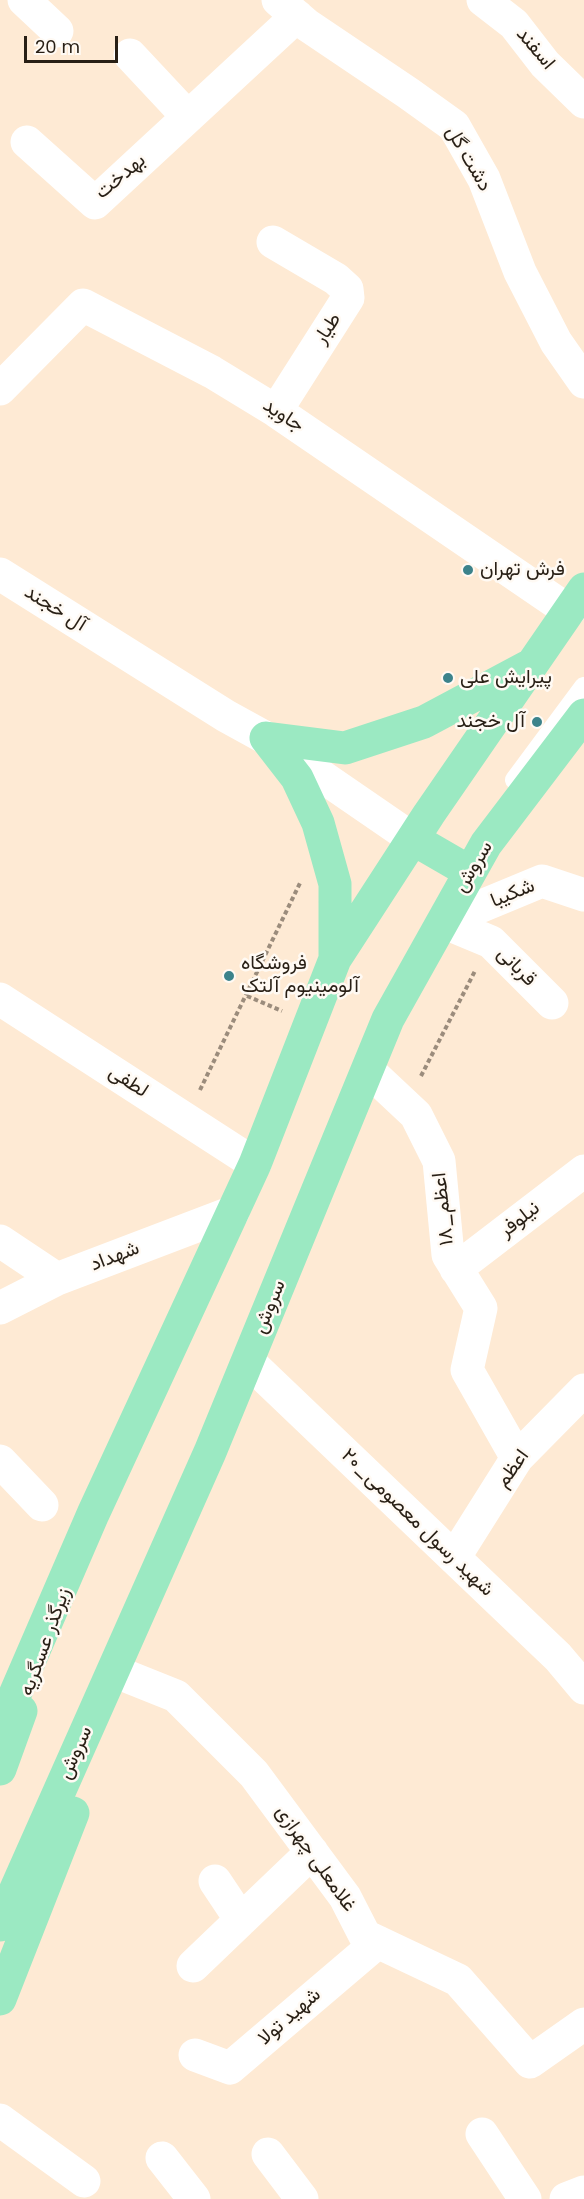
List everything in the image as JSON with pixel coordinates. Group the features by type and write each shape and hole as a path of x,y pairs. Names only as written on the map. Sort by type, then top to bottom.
{"main road":[{"path":"0,1729 93,1514 255,1164 335,958 437,803 532,665 579,605"},
{"path":"266,738 345,748 424,722 532,665"},
{"name":"سروش","path":"0,1924 210,1452 388,1019 492,836 584,715"},
{"path":"266,738 297,778 318,822 335,884 335,958"},
{"path":"413,839 470,872"},
{"path":"0,1999 126,1676 210,1452"},
{"name":"زیرگذر عسگریه","path":"0,1769 93,1514"}],"street":[{"path":"24,0 57,31"},
{"name":"اسفند","path":"483,0 514,24 545,64 584,102"},
{"name":"بهدخت","path":"27,142 95,203 188,117 287,8"},
{"name":"دشت گل","path":"287,8 453,126 484,179 520,272 556,342 584,382"},
{"path":"130,55 188,117"},
{"name":"طیار","path":"273,242 336,279 347,289 348,298 276,411"},
{"name":"جاوید","path":"0,389 83,305 212,372 579,605"},
{"name":"آل خجند","path":"0,574 226,716 266,738 413,839"},
{"name":"شکیبا","path":"443,922 542,881 584,895"},
{"name":"قربانی","path":"443,922 491,942 552,1003"},
{"name":"لطفی","path":"0,999 255,1164"},
{"name":"۱۸_اعظم","path":"368,1070 416,1114 439,1161 448,1255 481,1308 467,1370 517,1458"},
{"name":"نیلوفر","path":"456,1269 584,1171"},
{"name":"شهداد","path":"0,1308 57,1279 233,1212"},
{"path":"0,1240 57,1279"},
{"name":"۲۰_شهید رسول معصومی","path":"248,1361 558,1657 584,1688"},
{"name":"اعظم","path":"454,1558 517,1458 584,1390"},
{"path":"0,1461 42,1505"},
{"name":"غلامعلی چهرازی","path":"126,1676 176,1696 254,1774 345,1897 365,1936 459,1980 530,2062 584,2024"},
{"path":"193,1966 312,1852"},
{"path":"215,1881 241,1920"},
{"name":"شهید تولا","path":"195,2055 231,2068 378,1942"},
{"path":"0,2120 84,2181"},
{"path":"482,2134 525,2199"},
{"path":"268,2154 302,2199"},
{"path":"162,2158 194,2199"},
{"path":"566,2199 584,2192"}],"lane":[{"path":"437,803 465,790 579,605"},
{"path":"492,836 495,809 584,687"}],"path":[{"path":"186,1120 322,837"},
{"path":"408,1107 423,1071 491,942"}],"place":[{"name":"فرش تهران","path":"468,570"},
{"name":"پیرایش علی","path":"448,678"},
{"name":"آل خجند","path":"537,722"},
{"name":"فروشگاه آلومینیوم آلتک","path":"229,976"}]}
